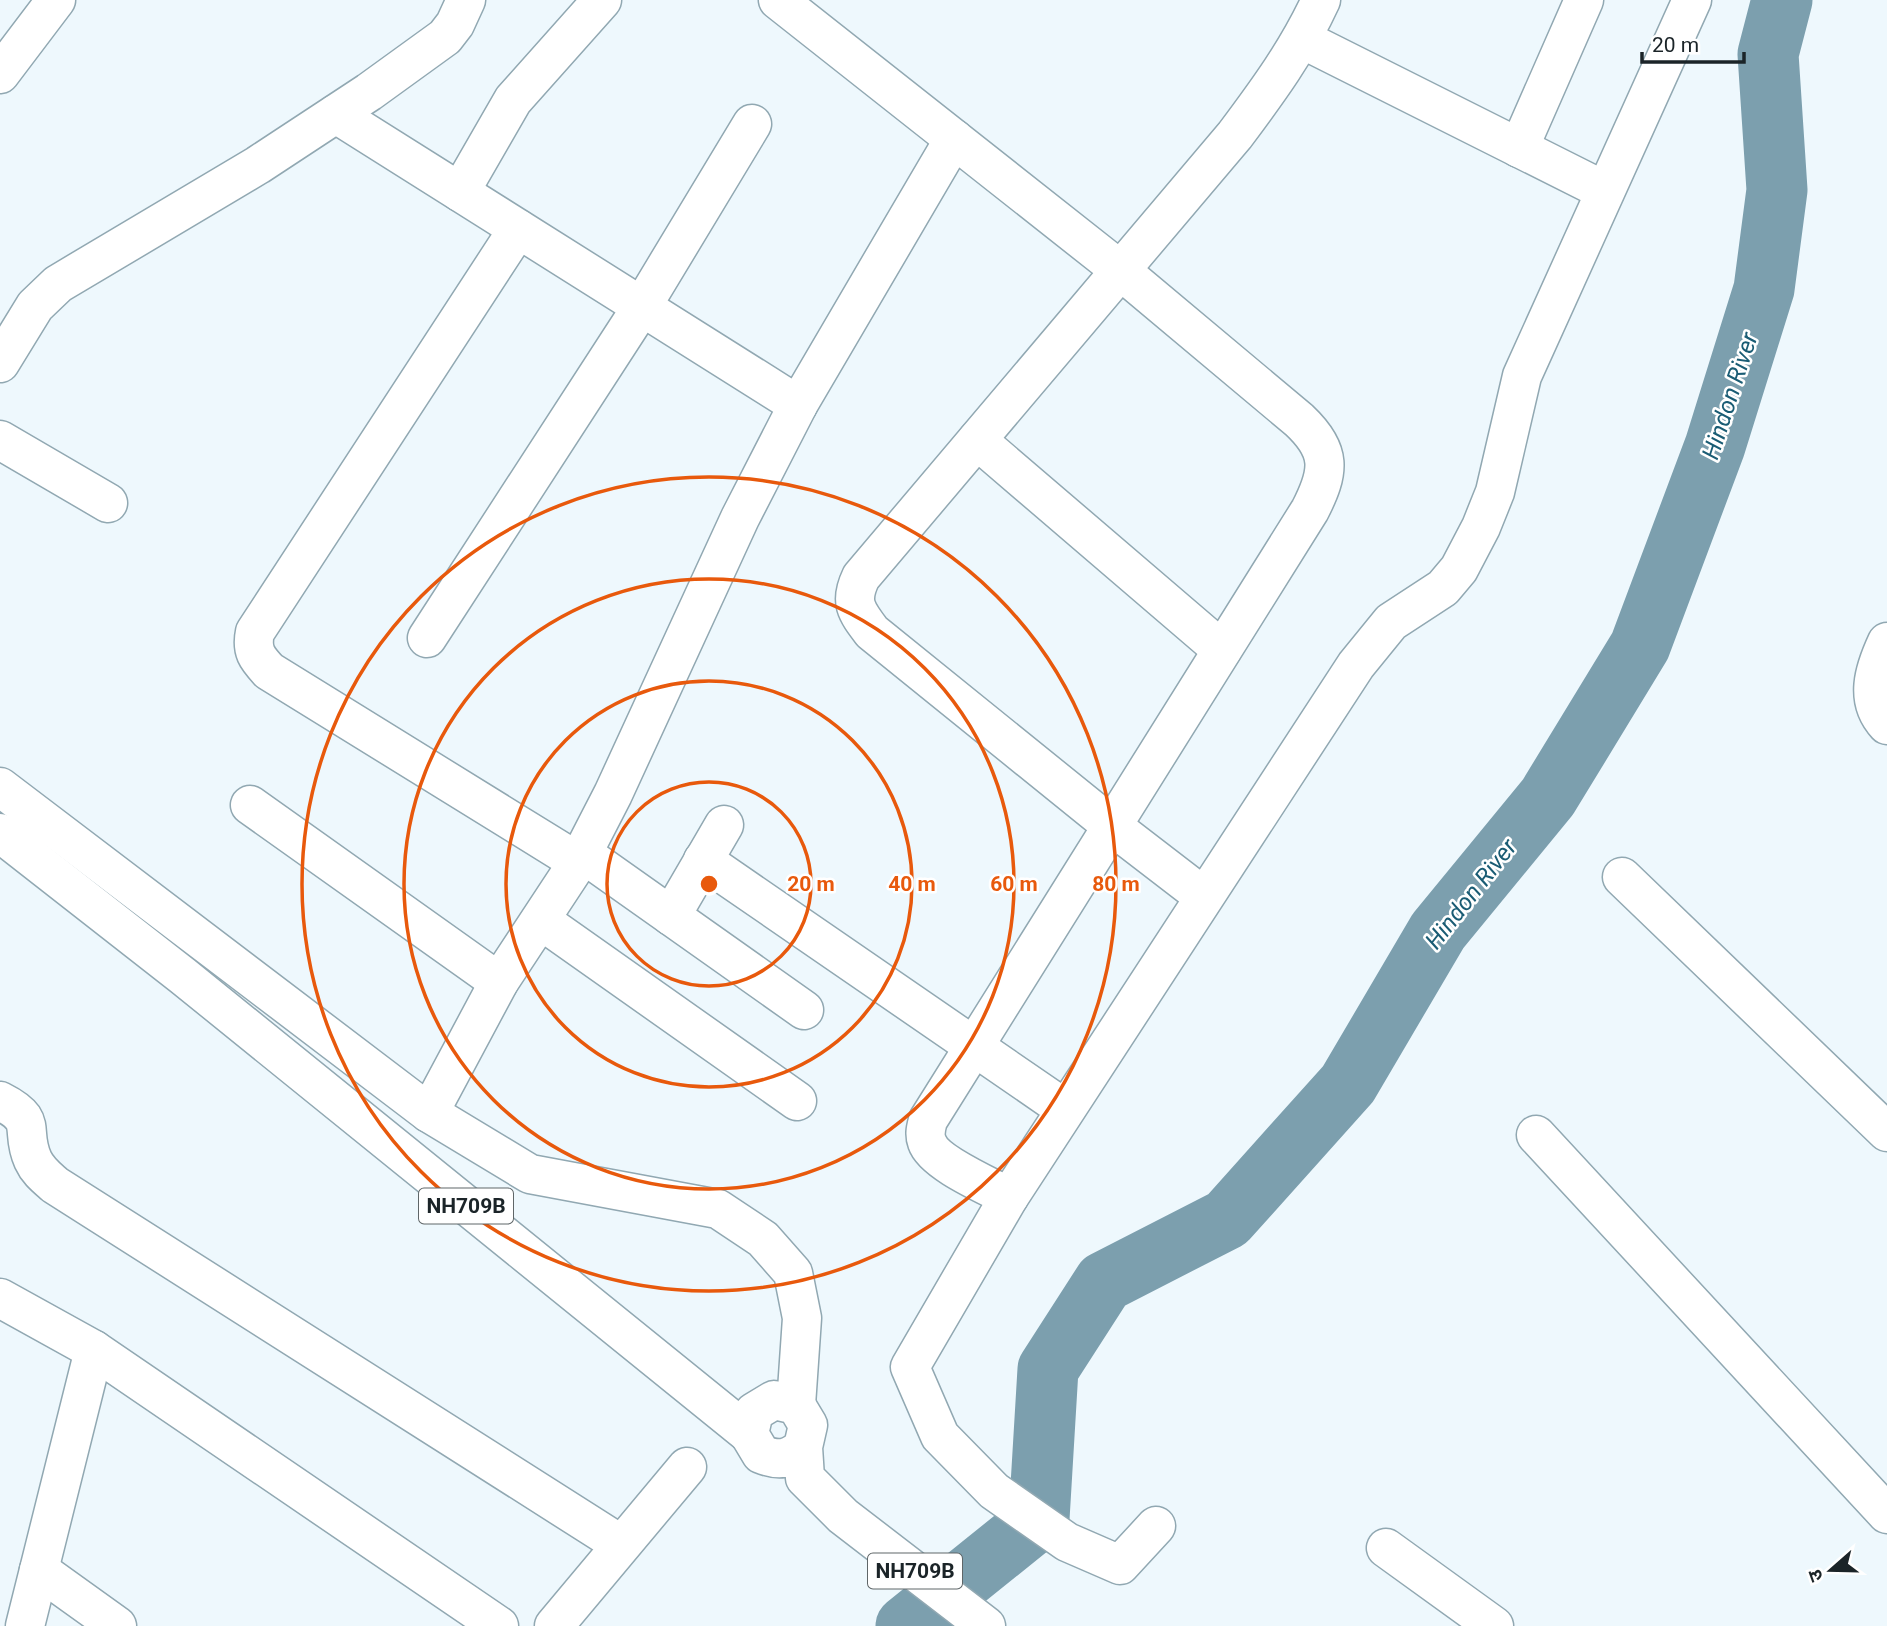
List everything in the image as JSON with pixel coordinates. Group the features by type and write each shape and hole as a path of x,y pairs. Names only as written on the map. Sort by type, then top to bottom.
{"main road":[{"path":"0,74 56,0"},
{"path":"0,363 35,306 58,284 219,189 336,114 445,37 455,24 466,0"},
{"path":"460,192 513,100 602,0"},
{"path":"778,0 1120,270 1299,420 1316,436 1325,454 1324,482 1310,510 929,1121 925,1133 927,1144 936,1156 1009,1197"},
{"path":"1203,896 872,632 857,613 853,593 861,577 1236,135 1303,39 1321,0"},
{"path":"1520,148 1584,0"},
{"path":"1156,1527 1120,1565 1067,1542 994,1491 940,1436 909,1367 1009,1197 1203,896 1376,638 1391,622 1443,588 1459,569 1481,527 1495,492 1522,376 1692,0"},
{"path":"1303,39 1605,191"},
{"path":"336,114 798,405"},
{"path":"427,638 641,308 752,124"},
{"path":"429,1113 499,982 542,921 580,858 613,794 740,518 798,405 954,139"},
{"path":"518,229 255,632 255,656 269,670 671,916 804,1010"},
{"path":"0,440 108,503"},
{"path":"976,440 1222,650"},
{"path":"1887,642 1873,680 1872,702 1887,725"},
{"path":"0,787 429,1113 530,1174 579,1186 718,1209 763,1238 793,1273 802,1318 796,1405 785,1400 763,1404 754,1412 749,1434"},
{"path":"250,806 499,982"},
{"path":"671,916 724,825"},
{"name":"NH709B","path":"0,833 183,976 749,1434 761,1454 783,1460 803,1447"},
{"path":"703,860 1065,1110"},
{"path":"1622,877 1887,1132"},
{"path":"542,921 797,1101"},
{"path":"0,1101 22,1115 29,1127 32,1158 40,1172 55,1185 620,1544"},
{"path":"1536,1135 1887,1514"},
{"path":"0,1298 94,1350 499,1626"},
{"path":"25,1626 94,1350"},
{"name":"NH709B","path":"796,1405 808,1425 803,1447 805,1478 843,1516 986,1626"},
{"path":"554,1626 687,1467"},
{"path":"1386,1548 1494,1626"},
{"path":"39,1570 117,1626"}],"waterway":[{"name":"Hindon River","path":"906,1626 1039,1519 1048,1369 1104,1282 1227,1219 1348,1084 1438,931 1548,797 1640,646 1715,446 1764,289 1777,190 1768,54 1782,0"}]}
